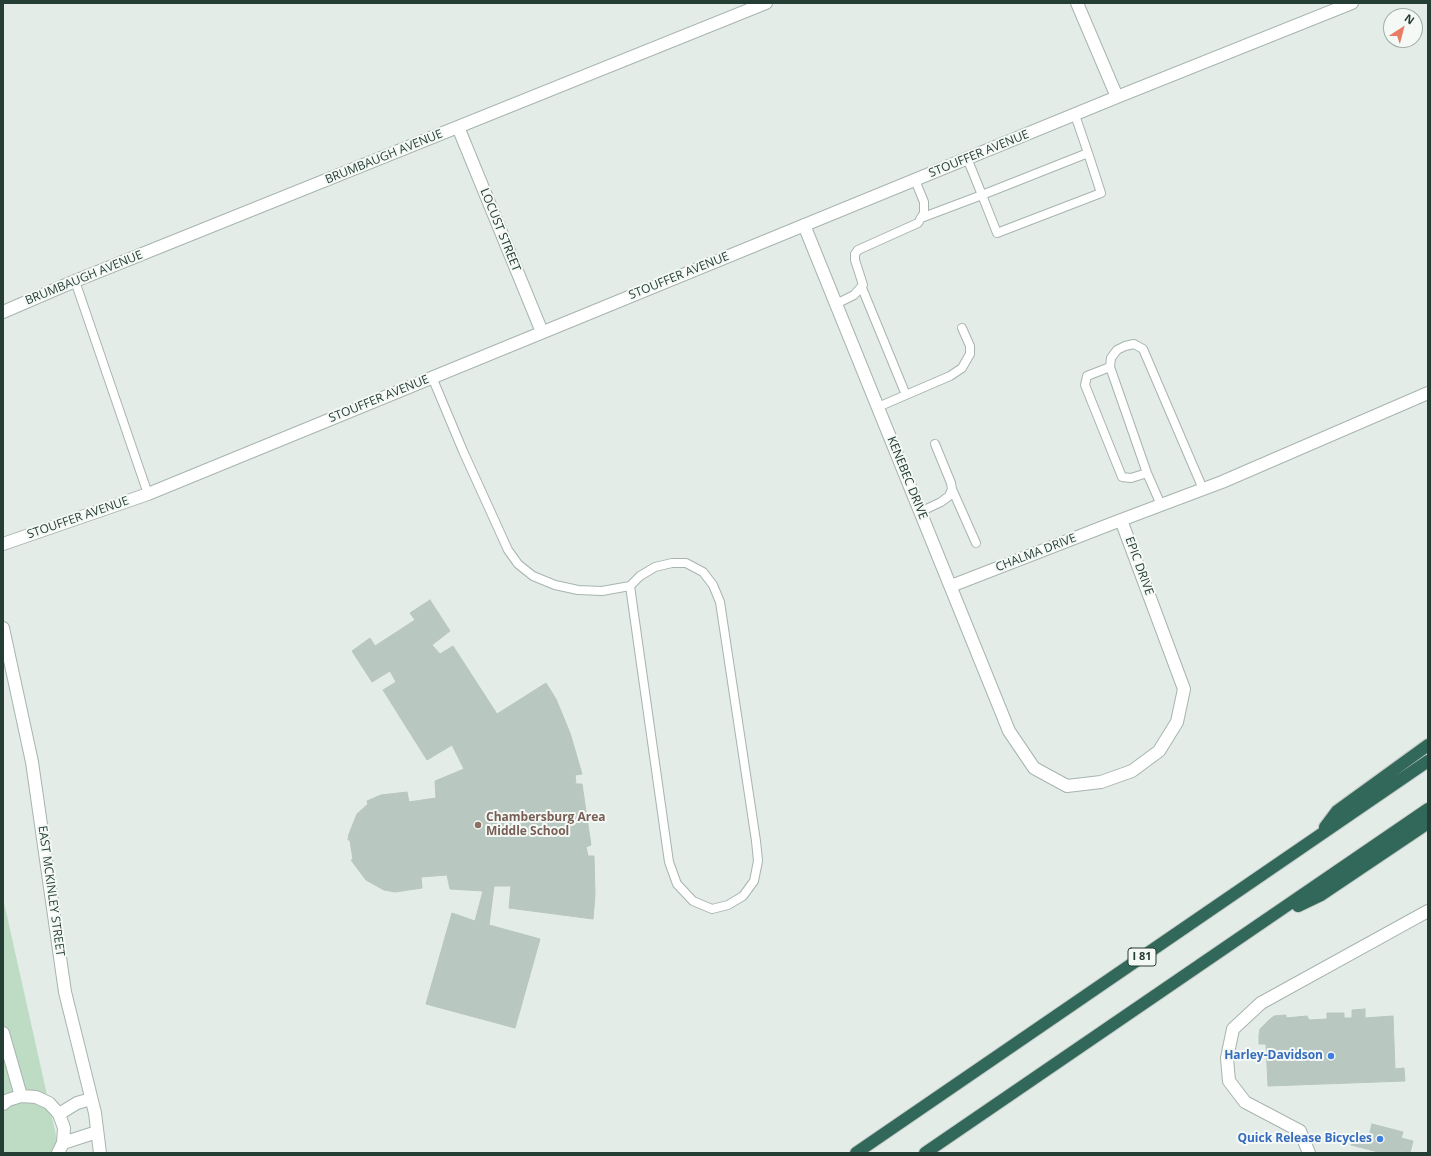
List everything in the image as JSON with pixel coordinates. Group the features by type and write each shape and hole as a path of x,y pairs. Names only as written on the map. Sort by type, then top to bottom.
{"highway":[{"path":"1318,835 1337,811 1428,745"},
{"name":"I 81","path":"856,1153 1428,761"},
{"path":"925,1153 1428,809"},
{"path":"1256,928 1321,895 1428,823"}],"street":[{"name":"BRUMBAUGH AVENUE","path":"3,312 75,281 766,3"},
{"path":"1077,3 1117,97"},
{"name":"STOUFFER AVENUE","path":"3,544 148,494 967,158 1352,3"},
{"name":"LOCUST STREET","path":"458,127 542,332"},
{"name":"KENEBEC DRIVE","path":"804,225 1009,731"},
{"path":"1122,520 1204,489 1428,393"},
{"name":"CHALMA DRIVE","path":"951,586 1122,520"},
{"name":"EPIC DRIVE","path":"1009,731 1034,768 1067,786 1101,782 1132,771 1159,751 1177,722 1184,689 1122,520"},
{"name":"EAST MCKINLEY STREET","path":"3,628 32,762 65,992 91,1100 100,1153"},
{"path":"1309,1153 1300,1131 1244,1102 1229,1081 1227,1058 1233,1029 1261,1004 1428,911"},
{"path":"3,1033 21,1096"},
{"path":"3,1104 8,1100 21,1096 36,1096 49,1103 59,1114 64,1128 60,1148"},
{"path":"59,1114 77,1103 91,1100"},
{"path":"60,1148 97,1132"}],"lane":[{"path":"967,158 997,233 1101,193 1075,115"},
{"path":"921,218 1088,153"},
{"path":"906,395 862,288 862,279 855,260 855,254 858,250 918,223 924,213 924,202 915,180"},
{"path":"75,281 148,494"},
{"path":"836,304 854,295 862,288"},
{"path":"878,407 950,376 962,368 970,354 970,346 962,328"},
{"path":"1161,505 1147,473 1110,367 1111,358 1117,350 1134,344 1143,349 1204,489"},
{"path":"1110,367 1087,376 1085,385 1122,477 1131,478 1147,473"},
{"path":"432,377 463,451 508,550 518,564 533,576 555,585 578,590 602,590 630,586 640,576 655,566 672,562 686,563 703,572 713,585 720,602 758,861 754,881 743,896 728,905 712,909 693,901 677,884 669,862 630,586"},
{"path":"934,444 976,543"},
{"path":"920,512 942,502 950,496 952,489"}],"green space":[{"path":"3,898 60,1153 3,1153"}],"building":[{"name":"Chambersburg Area Middle School","path":"430,600 450,631 432,645 440,654 453,646 497,714 546,683 556,699 570,733 582,774 575,775 576,784 582,784 591,845 586,847 588,856 594,856 595,895 593,919 509,908 511,886 494,886 489,925 540,939 515,1028 426,1004 452,913 475,921 483,891 450,889 447,875 421,877 422,888 395,892 384,890 366,880 351,860 353,860 350,840 348,840 349,834 357,814 368,804 367,801 381,795 407,792 409,802 436,798 435,781 464,769 452,745 427,760 383,690 396,682 390,671 372,682 352,651 370,638 375,646 415,620 410,613"},
{"name":"Harley-Davidson","path":"1365,1009 1365,1018 1393,1016 1395,1069 1404,1068 1405,1081 1268,1086 1266,1044 1259,1044 1259,1035 1260,1029 1274,1016 1286,1015 1286,1018 1307,1016 1309,1020 1327,1019 1327,1013 1344,1013 1344,1018 1352,1018 1352,1010"},
{"name":"Quick Release Bicycles","path":"1372,1124 1403,1132 1401,1138 1413,1141 1410,1153 1400,1151 1399,1153 1382,1153 1351,1145 1354,1133 1369,1136"}],"place":[{"name":"Chambersburg Area Middle School","path":"478,825"},
{"name":"Harley-Davidson","path":"1331,1056"},
{"name":"Quick Release Bicycles","path":"1380,1139"}]}
